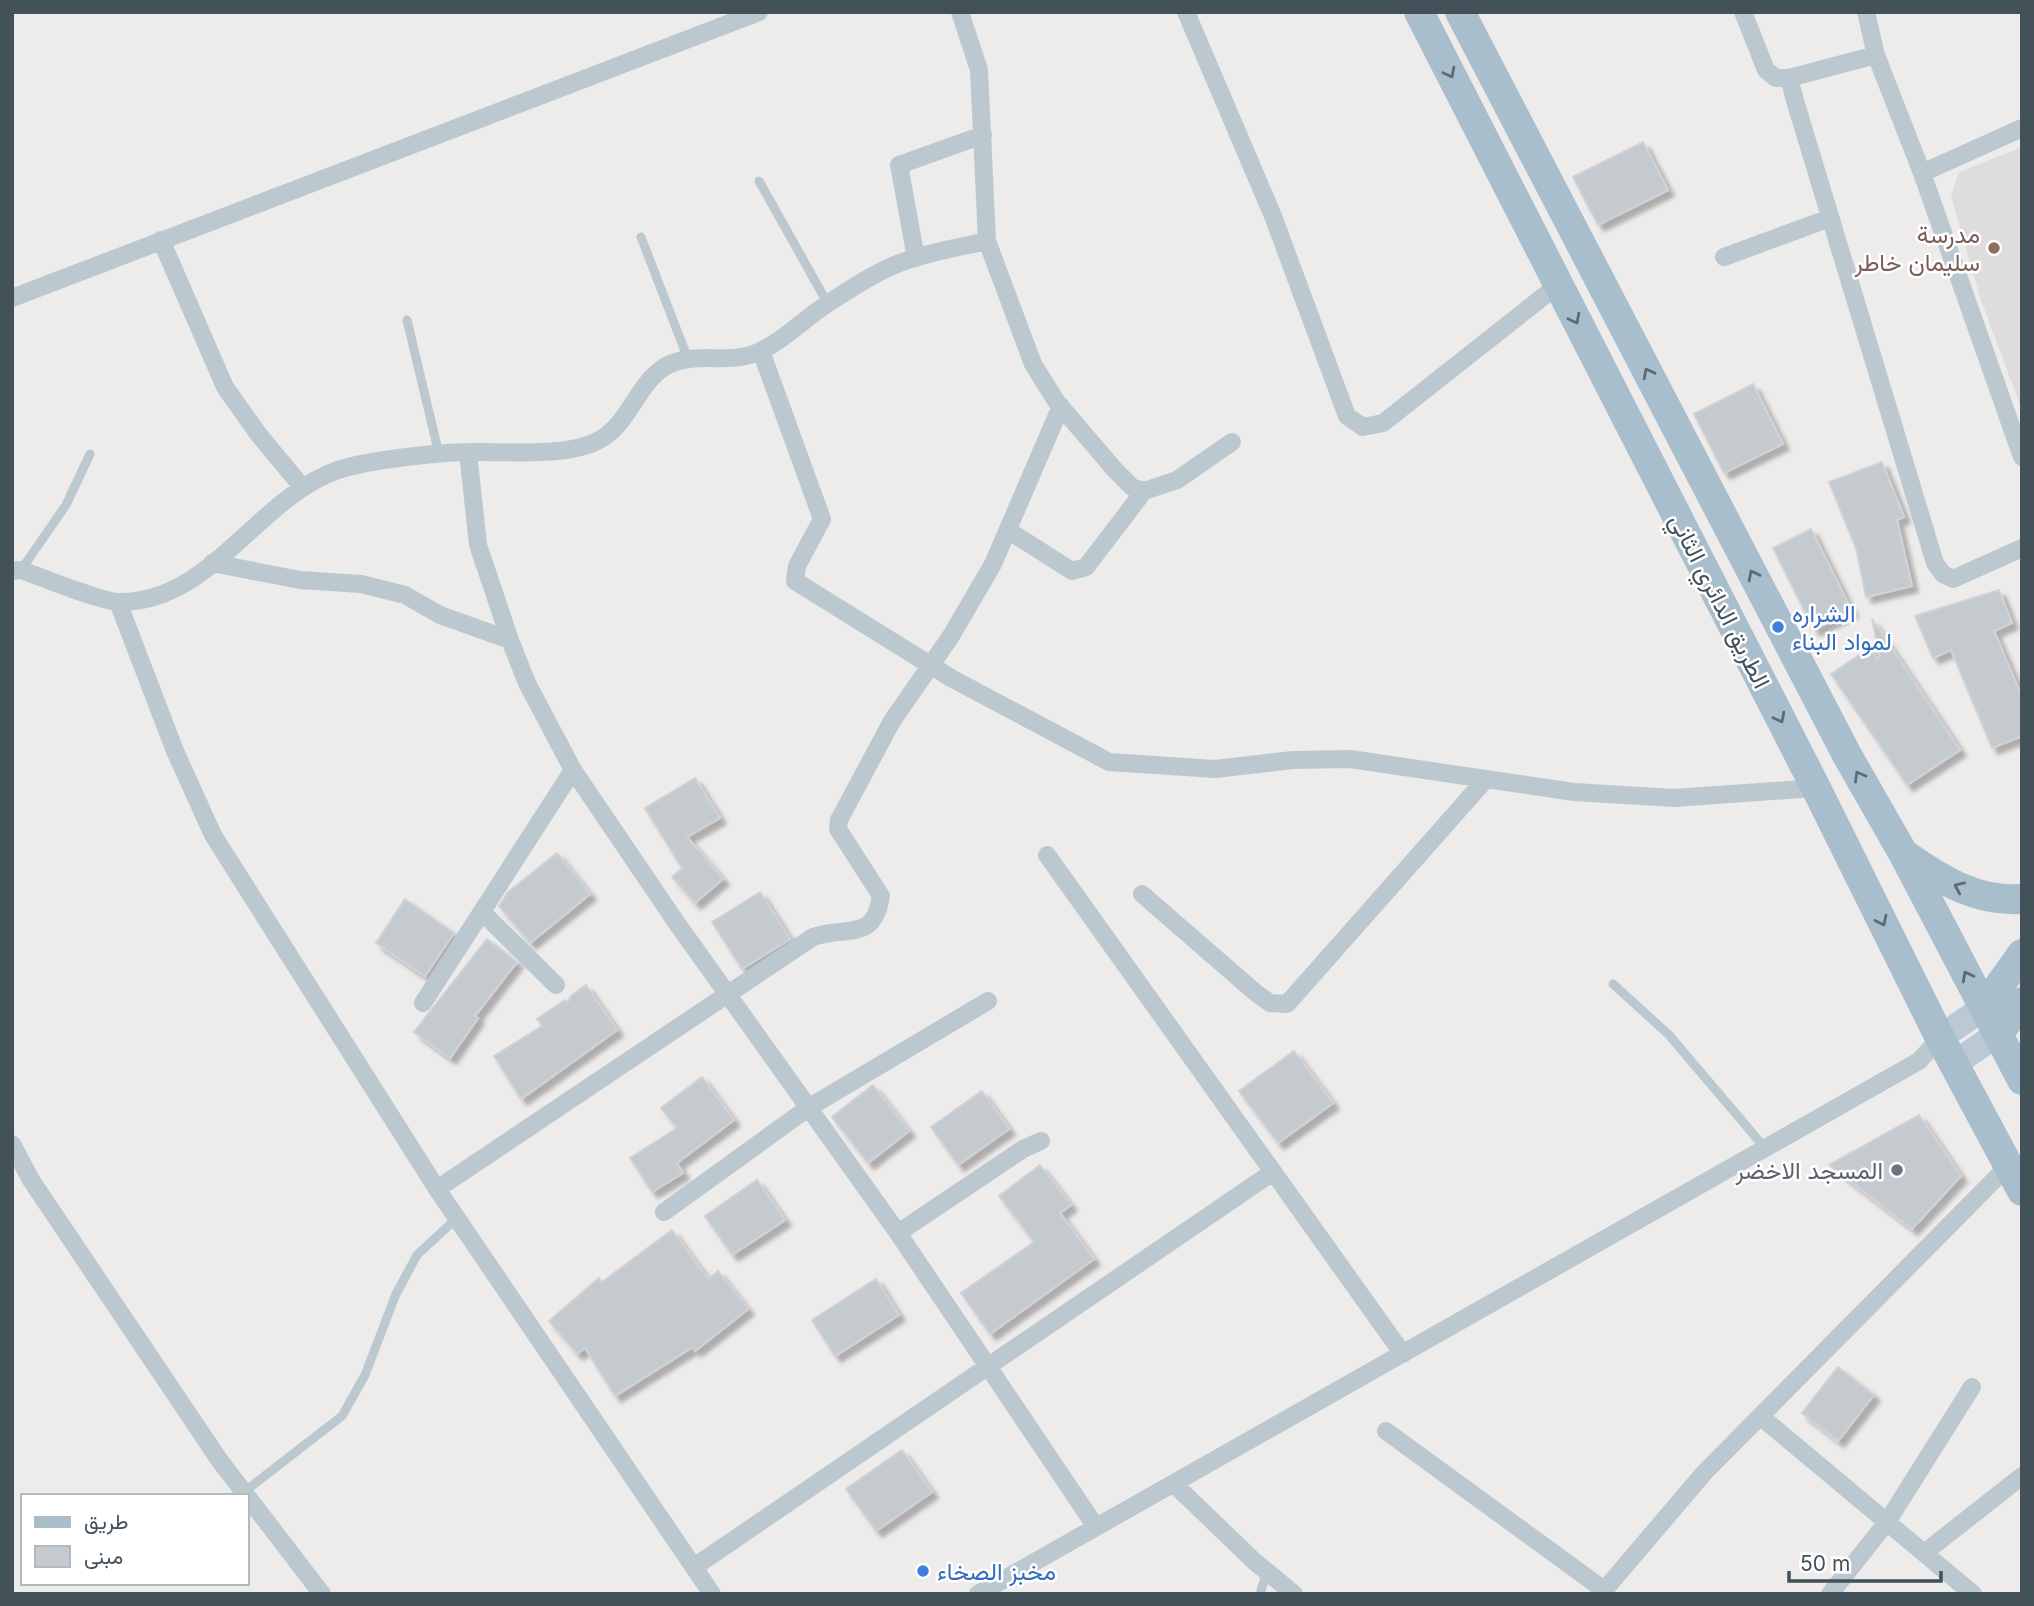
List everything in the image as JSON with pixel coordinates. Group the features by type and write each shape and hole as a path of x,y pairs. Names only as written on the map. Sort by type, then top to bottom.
{"main road":[{"name":"الطريق الدائري الثاني","path":"1419,12 1816,788 1940,1038 2015,1178"},
{"name":"الطريق الدائري الثاني","path":"1460,12 1847,755 1903,853 2022,1080"},
{"path":"1903,853 1941,879 1979,896 2001,900 2022,899"},
{"path":"1940,1038 1984,1007 2022,954"},
{"path":"1954,1064 1999,1034 2022,1002"}],"street":[{"path":"12,298 759,12"},
{"path":"960,12 979,70 988,241 1032,363 1061,406 1115,470 1132,486 1144,491"},
{"path":"1186,12 1273,216 1347,416 1363,427 1383,423 1558,285"},
{"path":"1743,12 1766,70 1776,78 1789,78 1876,55"},
{"path":"1866,12 1876,55 1922,173 2022,457"},
{"path":"1789,78 1935,563 1943,574 1953,579 2022,548"},
{"path":"1922,173 2022,128"},
{"path":"916,258 899,165 983,135"},
{"path":"1724,257 1830,218"},
{"path":"161,240 225,387 259,435 303,488"},
{"path":"17,571 118,602 158,595 196,577 257,523 303,488 339,470 468,452 560,451 601,440 614,428 656,373 671,363 688,359 742,357 761,351 828,304 894,265 988,241"},
{"path":"761,351 822,519 797,566 795,581 931,666 1109,762 1215,769 1293,760 1350,759 1574,792 1674,798 1816,788"},
{"path":"437,1189 813,937 826,932 853,932 870,925 879,911 881,896 838,829 839,820 892,721 931,666 993,564 1061,406"},
{"path":"1009,531 1079,572 1086,567 1144,491 1177,480 1232,442"},
{"path":"468,452 478,545 527,683 573,770 898,1233 1097,1527"},
{"path":"212,563 300,580 361,584 394,592 440,615 510,640"},
{"path":"118,602 175,751 213,835 437,1189 712,1594"},
{"path":"423,1003 573,770"},
{"path":"1142,894 1256,993 1270,1003 1287,1004 1486,779"},
{"path":"1047,855 1403,1354"},
{"path":"482,912 556,985"},
{"path":"664,1212 808,1108 988,1001"},
{"path":"978,1594 1919,1061 1940,1038"},
{"path":"1919,1061 1954,1064"},
{"path":"898,1233 1023,1149 1041,1141"},
{"path":"12,1144 32,1180 244,1492"},
{"path":"694,1567 1273,1171"},
{"path":"1386,1431 1603,1592 1704,1473 1760,1416 2015,1178"},
{"path":"1830,1594 1887,1522 1972,1387"},
{"path":"1760,1416 1924,1553 1962,1591"},
{"path":"1924,1553 2022,1476"},
{"path":"1174,1484 1294,1594"},
{"path":"248,1497 322,1594"}],"lane":[{"path":"759,181 828,304"},
{"path":"641,237 688,359"},
{"path":"407,320 439,456"},
{"path":"17,571 66,505 90,454"},
{"path":"1613,984 1669,1035 1765,1148"},
{"path":"244,1492 342,1416 365,1375 396,1294 417,1255 457,1218"},
{"path":"1259,1594 1267,1571"}],"shaded area":[{"name":"مدرسة سليمان خاطر","path":"2022,147 2022,410 1981,300 1951,196 1959,172"}],"building":[{"path":"1643,142 1668,190 1598,225 1573,177"},
{"path":"1753,384 1783,444 1724,473 1694,414"},
{"path":"1882,462 1904,517 1897,520 1912,586 1866,597 1856,548 1829,482"},
{"path":"1811,529 1852,611 1814,630 1773,548"},
{"path":"1999,590 2012,623 1994,631 2022,697 2022,736 1992,748 1951,650 1933,658 1915,616"},
{"path":"1872,619 1960,750 1907,785 1831,674 1871,647 1876,659 1880,657"},
{"path":"695,778 720,818 687,837 723,879 695,903 672,877 682,868 645,808"},
{"path":"557,853 590,894 530,943 499,906 508,892"},
{"path":"760,892 790,939 742,969 712,922"},
{"path":"405,899 454,933 425,976 376,943"},
{"path":"487,939 517,962 475,1016 478,1018 450,1058 414,1032"},
{"path":"586,985 617,1030 521,1099 494,1056 542,1026 537,1019 565,1000 568,1002 571,996"},
{"path":"1294,1051 1333,1103 1278,1143 1239,1091"},
{"path":"702,1077 734,1120 677,1163 683,1173 652,1192 630,1158 677,1128 661,1108"},
{"path":"873,1085 909,1131 868,1163 832,1117"},
{"path":"982,1091 1009,1129 958,1165 931,1127"},
{"name":"المسجد الاخضر","path":"1919,1115 1961,1176 1912,1229 1829,1165"},
{"path":"1040,1165 1071,1205 1060,1213 1094,1259 990,1334 961,1293 1034,1242 999,1196"},
{"path":"757,1180 785,1220 732,1255 705,1216"},
{"path":"672,1230 708,1279 718,1271 748,1309 695,1351 693,1347 615,1396 585,1348 577,1354 549,1321 599,1278 602,1282"},
{"path":"876,1279 899,1315 835,1356 812,1320"},
{"path":"1838,1367 1874,1395 1838,1441 1802,1413"},
{"path":"902,1450 932,1492 876,1531 846,1489"}],"place":[{"name":"مدرسة سليمان خاطر","path":"1994,248"},
{"name":"الشراره لمواد البناء","path":"1778,627"},
{"name":"المسجد الاخضر","path":"1897,1170"},
{"name":"مخبز الصخاء","path":"923,1571"}]}
